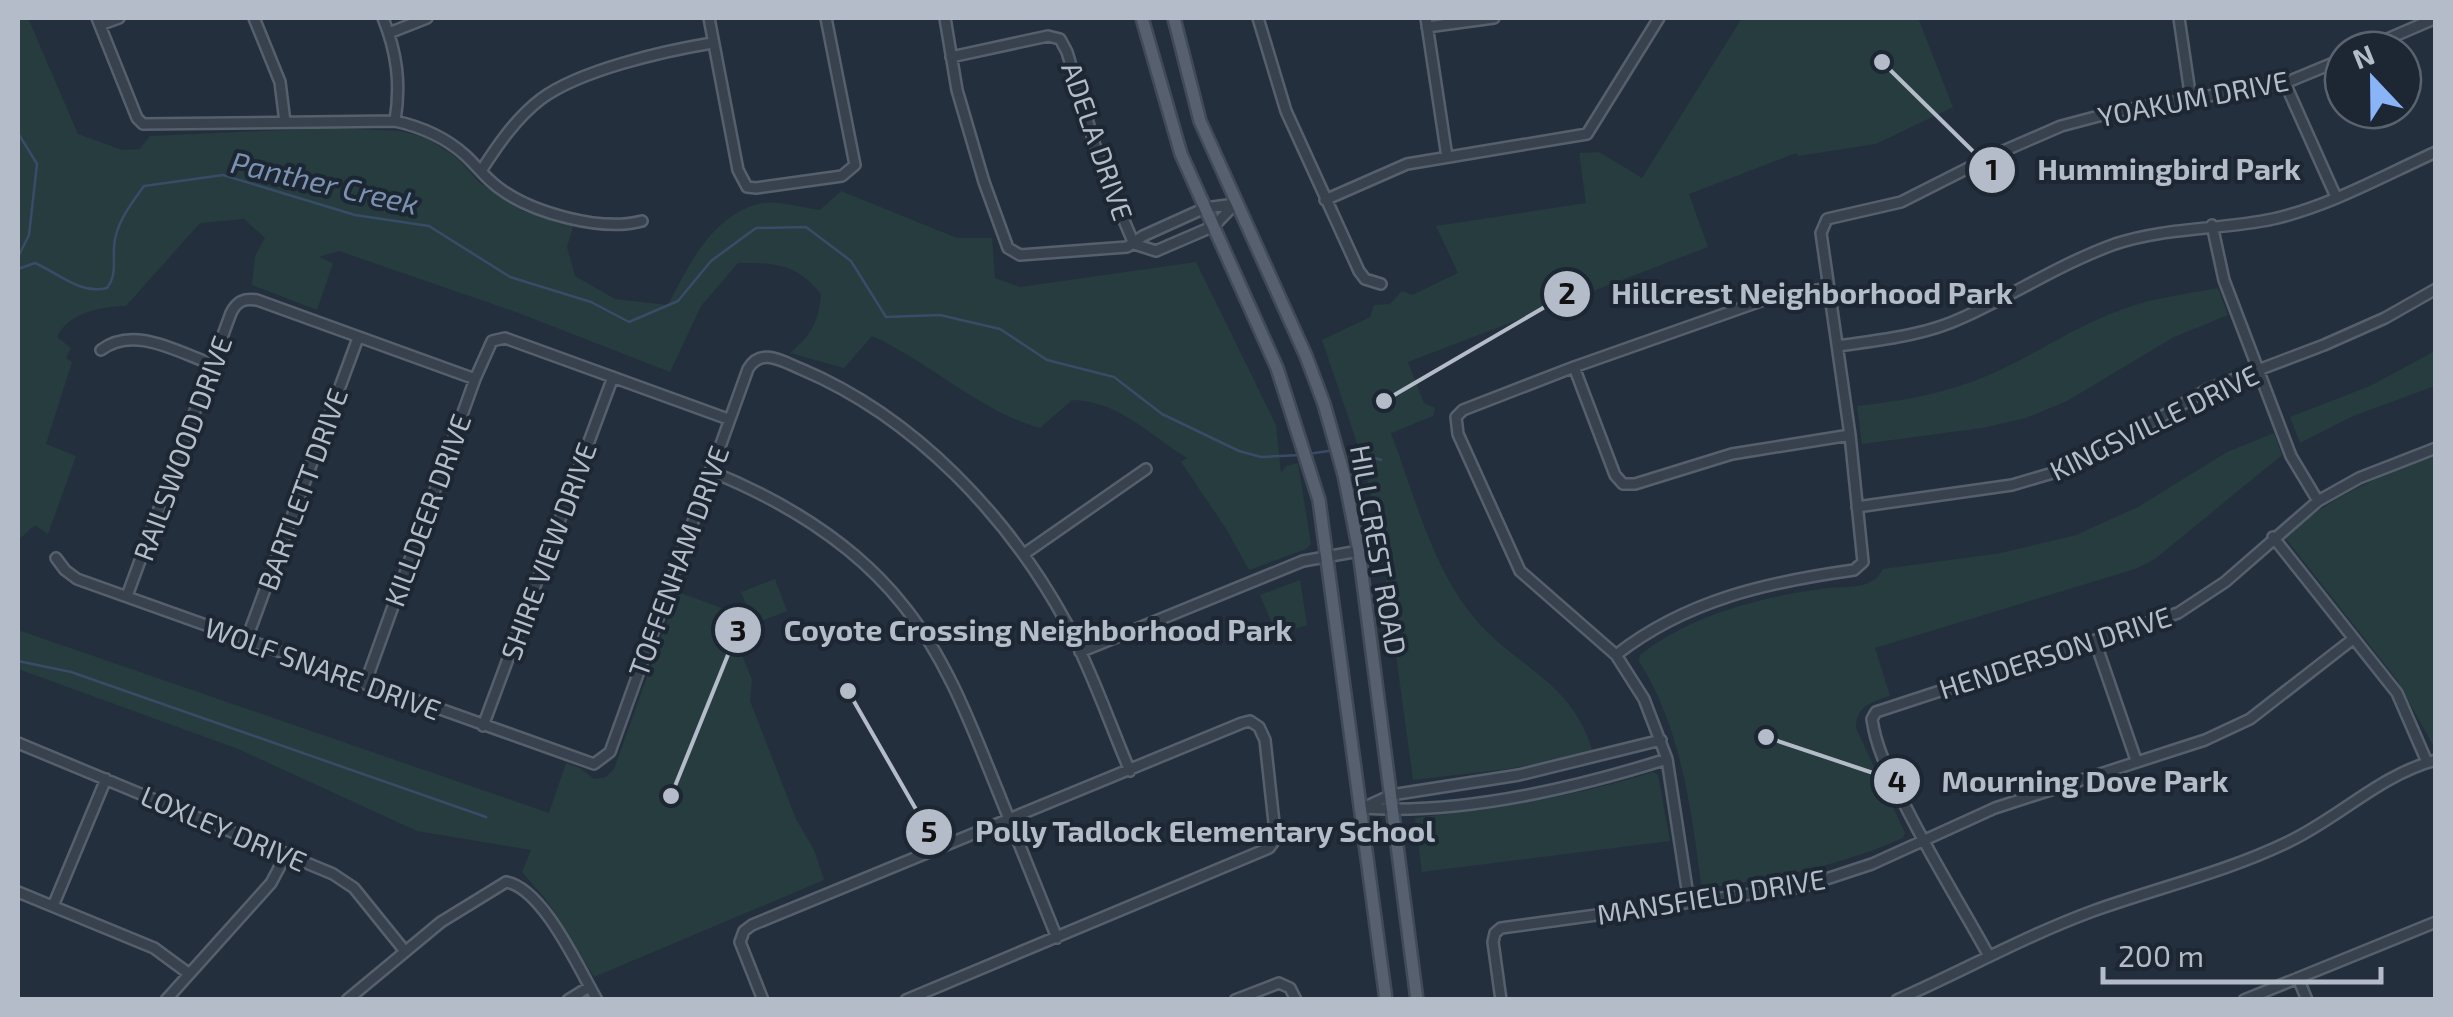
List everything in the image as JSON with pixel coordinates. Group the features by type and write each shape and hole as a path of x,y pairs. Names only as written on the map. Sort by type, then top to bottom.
{"main road":[{"name":"HILLCREST ROAD","path":"1142,18 1180,154 1277,368 1315,484 1328,556 1386,1000"},
{"name":"HILLCREST ROAD","path":"1174,18 1200,121 1306,356 1344,475 1359,551 1417,1000"}],"street":[{"path":"119,18 99,21 140,122 396,121 422,128 447,142 509,195 539,209 606,224 625,226 642,221"},
{"path":"254,18 280,82 284,122"},
{"path":"383,18 398,67 396,121"},
{"path":"389,33 427,18"},
{"path":"710,18 738,170 747,187 756,188 842,176 852,169 854,154 826,18"},
{"path":"945,18 957,90 1004,240 1013,252 1115,249 1134,244 1143,236 1206,208 1235,204"},
{"path":"1258,18 1286,110 1325,200 1359,271 1365,279 1380,284"},
{"path":"1448,157 1426,22 1494,18"},
{"path":"1325,200 1402,166 1586,134 1657,21 1642,18"},
{"path":"2179,18 2192,100"},
{"path":"2408,30 2436,18"},
{"name":"ADELA DRIVE","path":"952,57 1048,36 1060,39 1068,52 1102,169 1134,244"},
{"path":"481,171 512,128 545,96 649,54 712,42"},
{"name":"YOAKUM DRIVE","path":"1829,288 1822,225 1832,217 1901,202 2061,126 2114,112 2285,83 2323,67"},
{"path":"2285,83 2336,197"},
{"path":"1838,346 1918,333 1960,319 2107,247 2212,225 2272,219 2336,197 2436,152"},
{"path":"1134,244 1156,252 1214,226 1235,204"},
{"path":"2212,225 2224,280 2291,456 2318,501"},
{"path":"1616,655 1656,626 1689,609 1766,585 1861,566 1864,558 1850,436 1829,288 1764,300 1574,367 1475,405 1456,417 1458,434 1520,571 1616,655 1644,699 1667,759 1689,902"},
{"name":"KINGSVILLE DRIVE","path":"1858,507 2012,486 2063,470 2101,453 2186,399 2370,325 2436,288"},
{"name":"RAILSWOOD DRIVE","path":"127,596 231,314 239,302 248,298 258,300 358,338"},
{"path":"101,350 129,338 212,364"},
{"path":"358,338 474,379"},
{"name":"BARTLETT DRIVE","path":"246,641 358,338"},
{"name":"KILLDEER DRIVE","path":"365,684 488,345 505,338 613,376"},
{"name":"TOFFENHAM DRIVE","path":"598,763 610,752 728,419 748,369 758,358 767,356 823,378 889,420 966,484 1024,554"},
{"path":"1574,367 1615,474 1623,484 1635,484 1732,454 1850,436"},
{"path":"613,376 728,419"},
{"name":"SHIRE VIEW DRIVE","path":"484,726 613,376"},
{"name":"HENDERSON DRIVE","path":"1922,841 1881,756 1872,719 1876,712 2178,613 2225,582 2272,537 2318,501 2360,478 2436,448"},
{"path":"1130,772 1080,652 1024,554 1146,469"},
{"path":"710,471 773,498 831,535 904,606 936,653 961,701 1057,938"},
{"path":"1897,1000 2092,912 2248,860 2291,841 2389,779 2431,761 2397,693 2272,537"},
{"path":"1080,652 1303,561 1359,551"},
{"name":"WOLF SNARE DRIVE","path":"56,558 70,575 365,684 590,764 598,763"},
{"name":"MANSFIELD DRIVE","path":"1501,1000 1493,942 1495,933 1508,927 1802,886 1872,864 1995,808 2205,740 2250,719 2353,639"},
{"path":"2095,641 2136,760"},
{"path":"763,1000 740,945 740,936 752,926 1130,772 1242,722 1256,725 1265,740 1273,844 1241,862 906,1000"},
{"path":"1362,808 1391,795 1518,775 1661,740"},
{"name":"LOXLEY DRIVE","path":"18,743 333,874 354,888 404,950"},
{"path":"1362,808 1393,810 1552,791 1667,759"},
{"path":"53,906 106,779"},
{"path":"1922,841 1989,956"},
{"path":"166,1000 271,882 287,853"},
{"path":"347,1000 404,950 466,904 506,882 519,886 548,915 596,1000"},
{"path":"18,892 154,948 188,972"},
{"path":"2244,1000 2436,922"},
{"path":"2298,978 2306,1000"},
{"path":"1236,1000 1274,984 1287,986 1296,1000"},
{"path":"568,1000 589,987"}],"green space":[{"path":"18,18 28,18 78,134 122,150 140,149 150,136 331,128 400,131 425,137 456,157 481,184 523,211 574,224 567,247 575,276 615,299 668,305 703,244 727,219 765,203 820,210 841,191 957,238 992,238 995,278 1020,287 1196,262 1276,425 1281,473 1286,466 1298,463 1311,544 1249,570 1181,462 1187,458 1132,420 1104,406 1072,400 1040,428 996,410 872,336 844,368 790,353 813,327 821,294 803,276 784,267 738,263 701,306 670,372 516,312 339,251 319,257 333,263 317,310 252,285 255,256 265,238 244,219 200,223 126,306 86,312 62,329 57,337 71,348 66,358 72,362 46,444 76,456 48,534 35,525 18,540"},
{"path":"1742,18 1918,18 1953,107 1876,144 1798,156 1796,153 1689,194 1708,247 1408,362 1424,403 1435,408 1433,416 1391,433 1443,569 1485,630 1570,705 1593,752 1509,769 1413,780 1380,537 1363,461 1322,340 1370,317 1374,305 1390,304 1402,291 1412,295 1458,273 1436,226 1586,203 1579,153 1599,152 1642,178"},
{"path":"2218,288 2228,315 2174,337 2067,401 2026,418 1982,428 1862,444 1857,406 1908,399 1975,381 2121,310"},
{"path":"2435,351 2435,386 2353,416 2300,443 2290,417 2370,386"},
{"path":"2274,433 2282,455 2155,559 2135,569 1875,648 1890,696 1862,710 1856,728 1905,833 1903,838 1806,870 1706,888 1701,884 1682,769 1665,713 1639,661 1640,655 1682,628 1754,602 1804,591 1860,586 1873,581 1883,569 2001,553 2076,535 2138,507 2227,452"},
{"path":"2435,456 2435,749 2397,680 2286,539 2287,533 2304,520 2340,498"},
{"path":"775,579 787,611 754,624 741,592"},
{"path":"1300,580 1307,625 1277,635 1260,595"},
{"path":"677,594 724,609 752,680 750,701 824,880 594,977 547,901 522,872 531,850 417,831 238,749 18,669 18,630 549,813 566,763 594,779 606,777 614,769"},
{"path":"1653,772 1658,775 1670,841 1422,872 1415,818 1535,801"}],"waterway":[{"path":"18,133 37,164 29,235 18,257"},
{"name":"Panther Creek","path":"18,269 35,263 79,286 107,288 113,273 117,230 144,186 223,175 355,215 429,226 510,277 591,302 629,322 678,301 711,261 756,228 806,227 851,261 886,317 940,315 1000,329 1047,360 1114,377 1162,414 1239,451 1261,457 1300,455"},
{"name":"Panther Creek","path":"1308,454 1335,450"},
{"name":"Panther Creek","path":"1354,451 1381,460"},
{"path":"18,661 71,672 486,817"}],"place":[{"name":"Hummingbird Park","path":"1882,62"},
{"name":"Hillcrest Neighborhood Park","path":"1384,401"},
{"name":"Polly Tadlock Elementary School","path":"848,691"},
{"name":"Mourning Dove Park","path":"1766,737"},
{"name":"Coyote Crossing Neighborhood Park","path":"671,796"}]}
